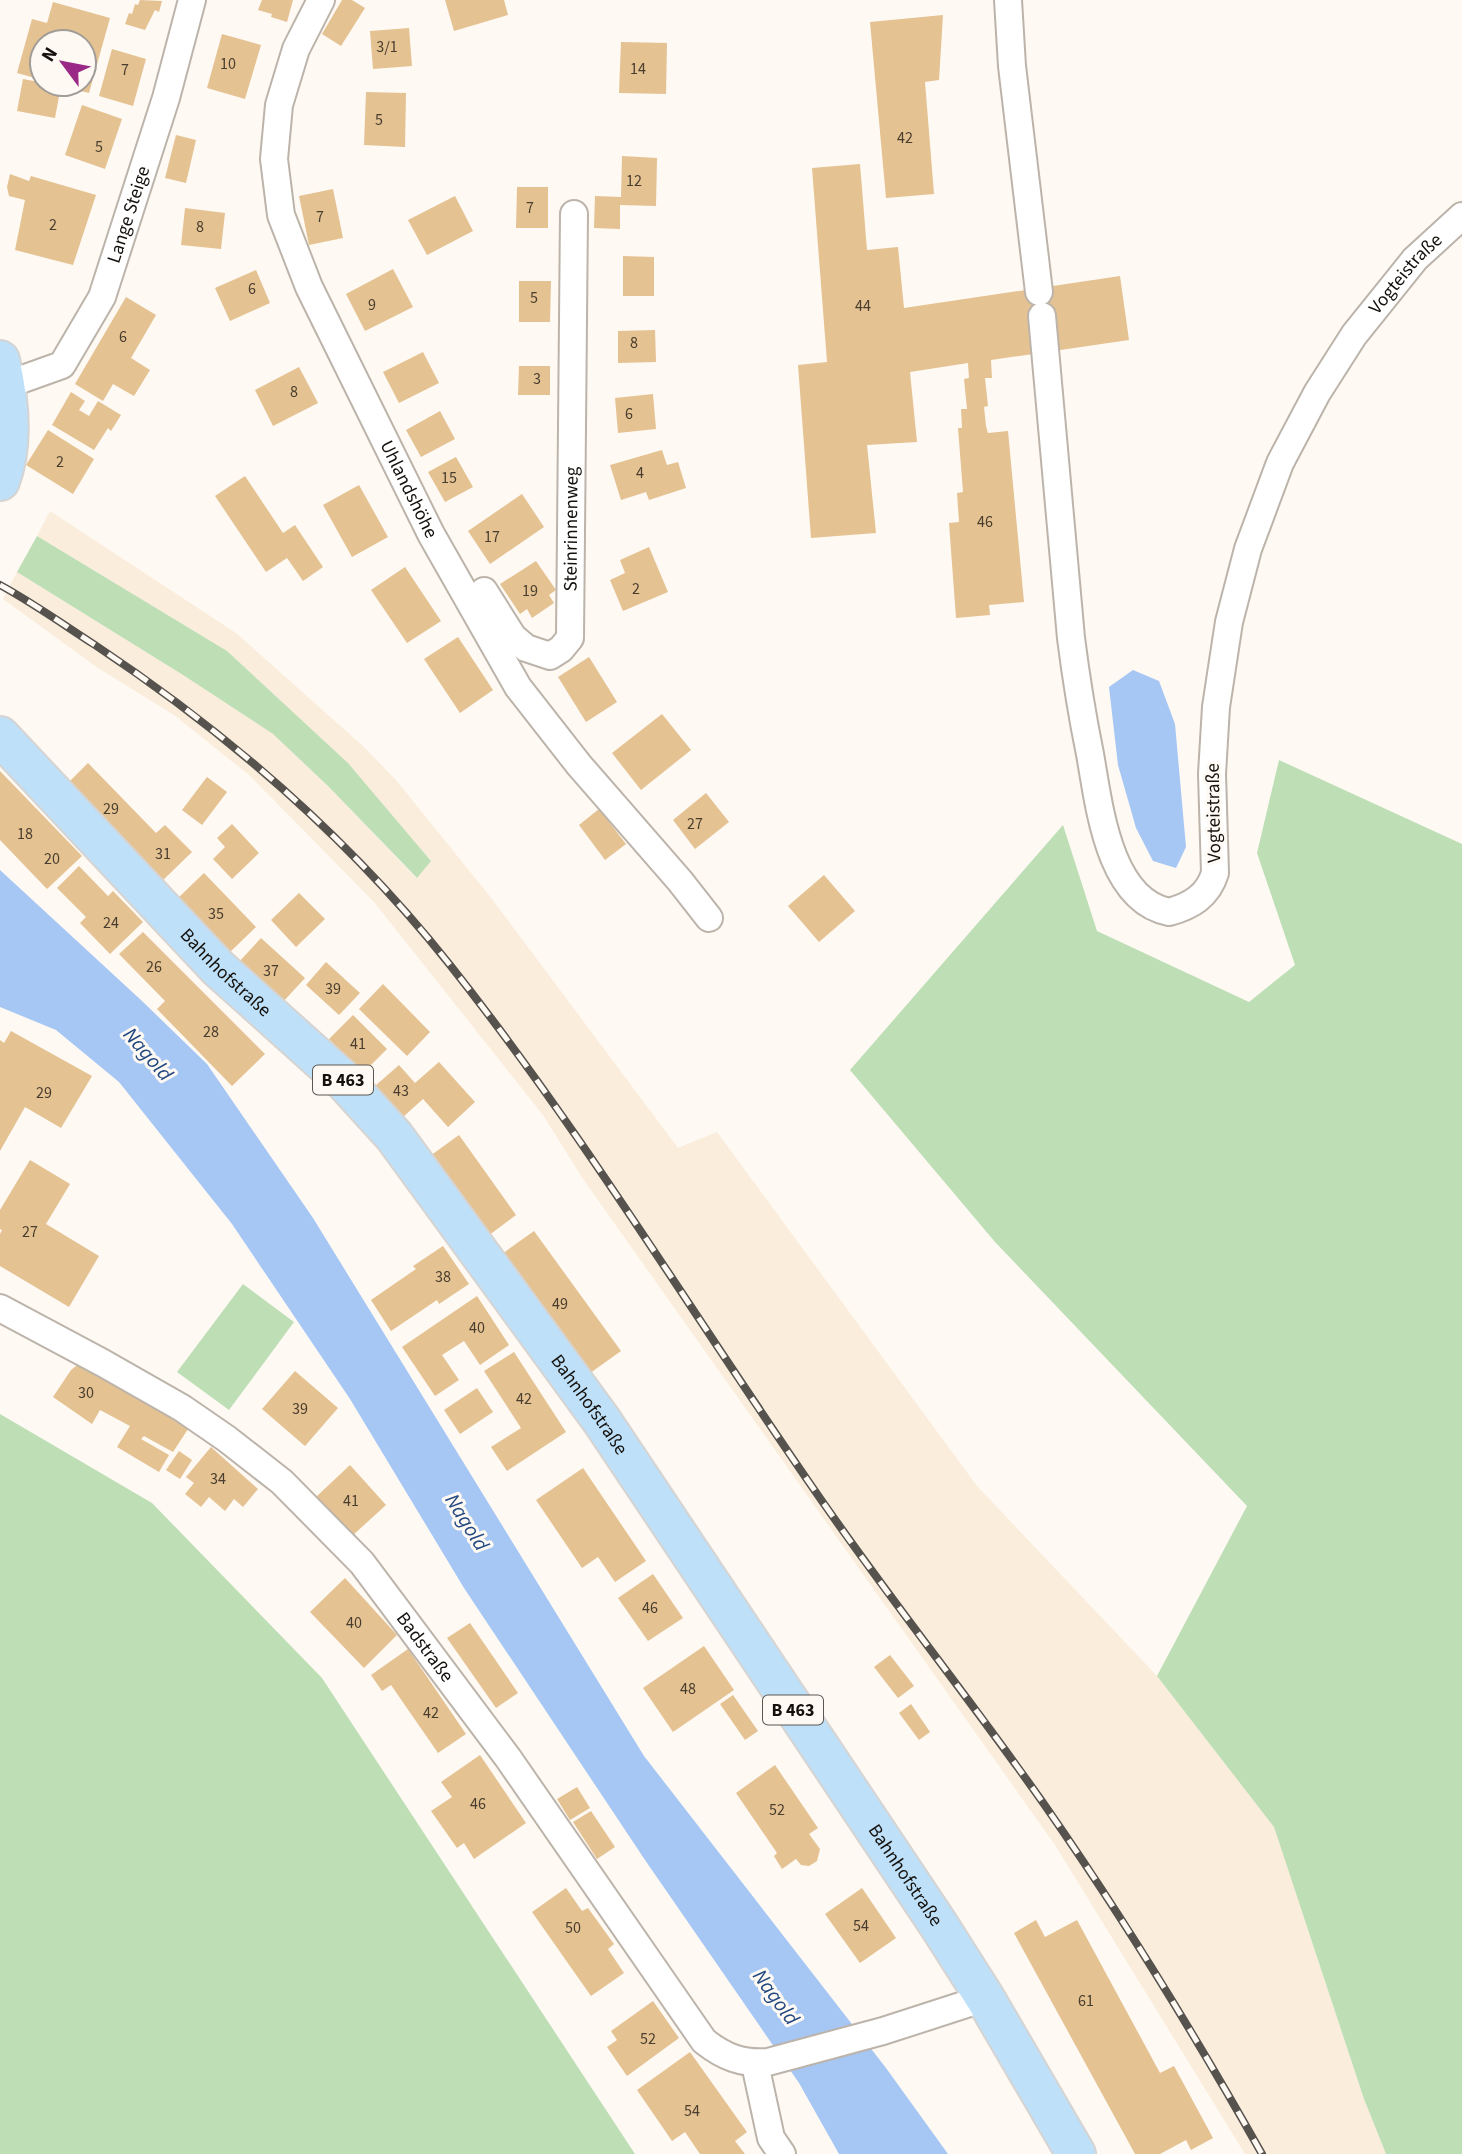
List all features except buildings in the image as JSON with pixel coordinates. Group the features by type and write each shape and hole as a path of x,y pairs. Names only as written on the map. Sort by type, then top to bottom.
{"main road":[{"path":"0,481 9,427 2,377"},
{"name":"Bahnhofstraße","path":"0,736 218,968 344,1081 394,1136 602,1421 938,1924 985,1998 1076,2154"}],"street":[{"name":"Lange Steige","path":"2,377 62,365 102,297 166,98 192,0"},
{"name":"Uhlandshöhe","path":"321,0 296,49 279,105 274,159 281,215 312,294 431,534 518,687 579,765 709,918"},
{"name":"Vogteistraße","path":"1009,0 1012,66 1041,304 1077,688 1101,817 1112,853 1130,886 1146,904 1169,912 1194,903 1204,894 1215,873 1212,774 1216,707 1229,622 1248,549 1280,463 1317,393 1354,335 1415,259 1462,216"},
{"name":"Steinrinnenweg","path":"431,534 451,538 513,637 526,648 550,656 561,649 570,638 574,214"},
{"name":"Badstraße","path":"0,1308 182,1408 227,1438 282,1482 362,1563 418,1637 508,1758 704,2041 736,2061 761,2063"},
{"path":"773,2149 761,2063 883,2031 985,1998"}],"shaded area":[{"path":"50,511 236,633 364,747 396,780 492,899 678,1148 717,1132 977,1486 1157,1676 1274,1827 1364,2099 1386,2154 1245,2154 1055,1845 583,1179 543,1115 374,902 249,775 174,715 98,668 3,599 17,572 273,734 328,786 416,878 431,861 348,763 227,651 37,536"}],"green space":[{"path":"37,536 227,651 348,763 431,861 417,878 328,786 273,734 17,572"},
{"path":"1279,760 1462,844 1462,2154 1386,2154 1364,2099 1274,1827 1157,1676 1247,1506 995,1242 850,1070 1063,825 1097,931 1249,1002 1295,965 1257,853"},
{"path":"243,1284 294,1322 229,1410 177,1372"},
{"path":"0,1414 152,1503 322,1678 635,2154 0,2154"}],"water":[{"path":"1133,670 1159,681 1175,724 1186,847 1176,868 1153,861 1136,828 1118,765 1109,687"},
{"name":"Nagold","path":"0,870 207,1064 313,1218 644,1756 886,2068 948,2154 839,2154 799,2083 645,1860 464,1588 350,1399 232,1224 119,1082 56,1030 0,1007"}],"railway":[{"path":"0,585 145,679 240,752 285,791 371,874 450,965 550,1098 829,1511 1075,1849 1158,1978 1262,2154"}]}
